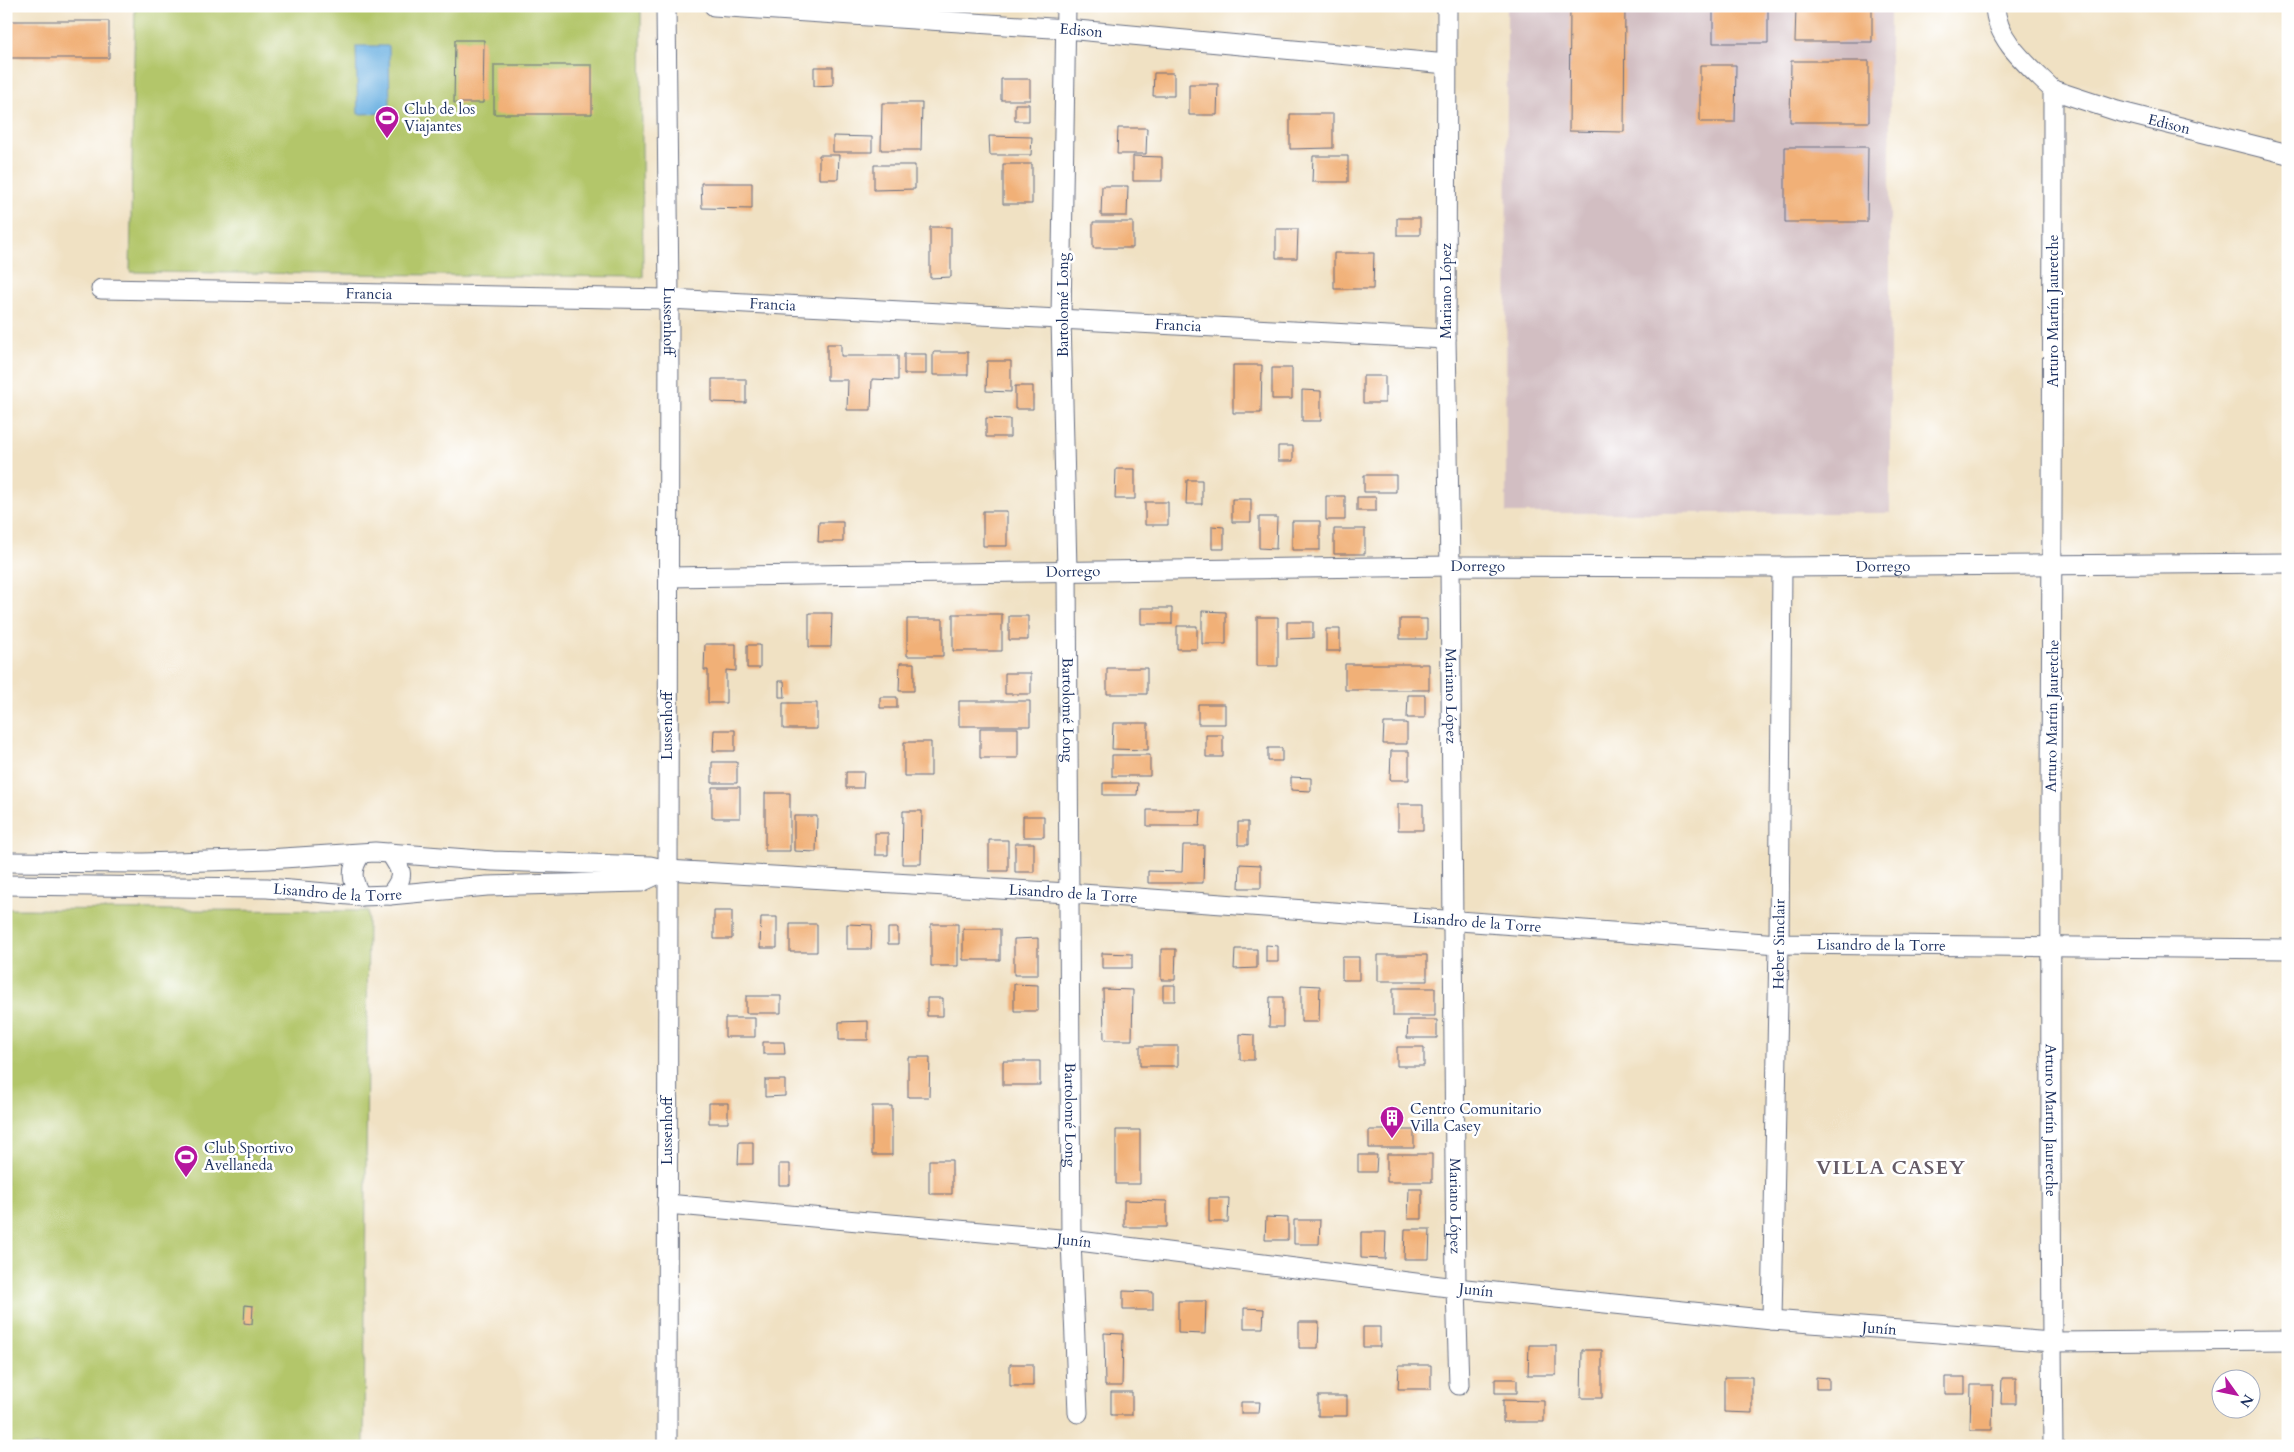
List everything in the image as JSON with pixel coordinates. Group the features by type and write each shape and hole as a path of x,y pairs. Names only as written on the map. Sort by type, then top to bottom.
{"street":[{"name":"Lussenhoff","path":"666,6 669,299 667,1446"},
{"name":"Edison","path":"714,6 1066,28 1447,64"},
{"name":"Bartolomé Long","path":"1066,6 1062,318 1067,570 1071,1240 1078,1413"},
{"name":"Mariano López","path":"1447,6 1446,339 1450,566 1456,1288 1459,1385"},
{"path":"1995,6 1995,16 2005,37 2020,58 2053,90"},
{"name":"Edison","path":"2053,90 2117,111 2288,154"},
{"name":"Arturo Martín Jauretche","path":"2053,90 2053,565 2049,948 2053,1446"},
{"name":"Francia","path":"101,288 669,299 1446,339"},
{"name":"Dorrego","path":"668,578 1067,570 1450,566 1782,567 2288,563"},
{"name":"Heber Sinclair","path":"1772,1320 1779,944 1782,567"},
{"path":"390,853 401,871 401,879 390,895"},
{"name":"Lisandro de la Torre","path":"6,862 143,863 390,853 493,861 650,866 667,870 1068,893 1779,944 2288,949"},
{"path":"361,854 354,863 352,872 352,880 361,896"},
{"path":"268,859 268,888"},
{"path":"143,863 143,888"},
{"name":"Lisandro de la Torre","path":"6,886 268,888 361,896 487,886 641,882 667,870"},
{"name":"Junín","path":"667,1204 1071,1240 1456,1288 1772,1320 2052,1342 2288,1340"}],"shaded area":[{"path":"1507,6 1890,6 1890,513 1506,513"}],"green space":[{"name":"Club de los Viajantes","path":"135,6 641,6 643,277 130,272"},
{"name":"Club Sportivo Avellaneda","path":"6,909 368,911 364,1446 6,1446"}],"water":[{"path":"356,46 389,46 390,113 358,114"}],"building":[{"path":"1570,6 1625,6 1624,132 1569,131"},
{"path":"1713,6 1768,6 1768,43 1713,43"},
{"path":"1796,6 1872,6 1872,42 1795,42"},
{"path":"6,21 109,21 109,58 6,58"},
{"path":"455,40 484,40 483,103 454,103"},
{"path":"1791,61 1869,61 1869,122 1790,122"},
{"path":"494,65 592,65 592,114 494,114"},
{"path":"1700,65 1736,65 1735,122 1700,122"},
{"path":"814,67 833,67 833,85 814,86"},
{"path":"1154,73 1174,73 1174,96 1153,96"},
{"path":"1001,79 1030,79 1030,100 1001,100"},
{"path":"1189,84 1218,84 1217,115 1189,115"},
{"path":"882,103 922,103 921,150 881,150"},
{"path":"1015,104 1029,104 1029,121 1015,121"},
{"path":"1290,114 1333,114 1333,148 1290,149"},
{"path":"1118,128 1147,128 1146,154 1117,154"},
{"path":"833,136 872,137 872,152 833,152"},
{"path":"989,136 1032,137 1031,155 990,155"},
{"path":"1785,147 1868,147 1867,222 1785,222"},
{"path":"819,155 839,155 838,179 819,179"},
{"path":"1133,156 1162,157 1162,181 1133,181"},
{"path":"1313,156 1348,156 1348,182 1312,182"},
{"path":"1003,164 1032,164 1032,204 1003,204"},
{"path":"874,165 915,165 915,189 874,190"},
{"path":"701,183 752,183 752,209 702,208"},
{"path":"1102,186 1128,186 1127,216 1101,216"},
{"path":"1397,218 1420,218 1420,235 1397,235"},
{"path":"1093,222 1133,222 1133,248 1093,248"},
{"path":"930,227 951,227 951,277 930,278"},
{"path":"1276,229 1298,229 1297,258 1276,258"},
{"path":"1334,253 1374,253 1373,289 1334,289"},
{"path":"827,344 841,344 841,356 898,356 898,380 872,379 871,410 847,410 848,380 827,380"},
{"path":"933,352 968,352 968,375 933,375"},
{"path":"904,354 926,354 926,374 904,374"},
{"path":"987,361 1011,361 1011,392 986,391"},
{"path":"1233,365 1262,365 1261,413 1233,413"},
{"path":"1272,368 1292,368 1292,399 1272,399"},
{"path":"1363,376 1385,376 1385,403 1363,403"},
{"path":"712,379 746,379 746,403 712,402"},
{"path":"1015,386 1033,386 1033,409 1015,409"},
{"path":"1302,390 1321,391 1321,421 1302,421"},
{"path":"986,418 1010,419 1010,437 986,437"},
{"path":"1278,446 1293,446 1293,461 1278,461"},
{"path":"1116,469 1135,469 1135,499 1115,499"},
{"path":"1364,475 1396,475 1396,492 1364,492"},
{"path":"1187,480 1202,480 1202,504 1186,504"},
{"path":"1326,496 1345,496 1345,520 1326,520"},
{"path":"1357,497 1376,497 1376,511 1357,511"},
{"path":"1232,499 1251,499 1251,522 1232,522"},
{"path":"1145,502 1168,502 1168,525 1145,525"},
{"path":"983,511 1007,511 1007,546 983,546"},
{"path":"1259,517 1277,517 1276,549 1259,548"},
{"path":"1292,521 1320,521 1320,550 1292,550"},
{"path":"819,522 843,522 843,542 818,542"},
{"path":"1212,526 1224,527 1224,549 1212,549"},
{"path":"1334,529 1365,529 1365,554 1334,554"},
{"path":"1141,608 1172,608 1172,624 1141,624"},
{"path":"1202,611 1226,612 1226,644 1202,644"},
{"path":"809,613 832,613 831,647 809,647"},
{"path":"953,614 1002,614 1002,651 953,651"},
{"path":"1009,616 1028,616 1028,640 1009,640"},
{"path":"1257,617 1278,617 1278,666 1257,666"},
{"path":"907,619 943,619 943,656 907,656"},
{"path":"1400,619 1427,619 1427,639 1400,639"},
{"path":"1287,622 1313,622 1313,638 1287,639"},
{"path":"1177,626 1197,626 1197,649 1177,649"},
{"path":"1326,629 1340,629 1340,651 1326,651"},
{"path":"705,644 736,644 736,671 726,670 726,703 708,703 708,670 704,670"},
{"path":"747,645 760,645 760,668 747,668"},
{"path":"900,663 914,663 914,691 899,691"},
{"path":"1345,664 1429,664 1429,690 1345,690"},
{"path":"1107,668 1147,668 1147,694 1107,694"},
{"path":"1005,673 1031,673 1031,694 1005,694"},
{"path":"779,681 784,681 785,697 779,697"},
{"path":"1408,695 1425,695 1425,718 1407,718"},
{"path":"880,697 897,697 897,708 880,708"},
{"path":"959,701 1030,701 1030,726 959,726"},
{"path":"783,703 817,703 817,729 783,729"},
{"path":"1198,704 1225,704 1225,724 1198,724"},
{"path":"1113,723 1148,723 1148,750 1112,749"},
{"path":"1384,723 1407,723 1407,744 1383,744"},
{"path":"980,728 1018,728 1018,758 980,758"},
{"path":"714,730 735,730 735,751 713,751"},
{"path":"1206,735 1223,735 1223,757 1206,757"},
{"path":"904,742 931,742 931,776 904,776"},
{"path":"1268,748 1282,748 1282,761 1268,761"},
{"path":"1391,751 1409,751 1409,780 1390,780"},
{"path":"1112,755 1150,755 1150,776 1112,776"},
{"path":"712,762 737,762 737,783 712,783"},
{"path":"846,772 864,772 863,788 846,788"},
{"path":"1291,777 1311,778 1311,791 1291,790"},
{"path":"1103,783 1138,783 1137,795 1103,795"},
{"path":"712,787 740,787 740,818 712,818"},
{"path":"765,793 790,793 790,851 765,851"},
{"path":"1398,804 1423,804 1423,830 1398,830"},
{"path":"1147,810 1201,810 1200,826 1147,826"},
{"path":"903,811 922,811 921,864 902,864"},
{"path":"794,816 817,816 816,852 794,851"},
{"path":"1023,816 1044,816 1044,837 1023,837"},
{"path":"1238,822 1248,822 1248,845 1238,845"},
{"path":"875,833 888,833 888,855 875,855"},
{"path":"989,840 1008,840 1008,871 989,871"},
{"path":"1015,843 1034,843 1034,872 1015,872"},
{"path":"1183,845 1204,845 1203,883 1148,883 1148,871 1182,872"},
{"path":"1240,864 1261,865 1261,888 1239,888"},
{"path":"714,911 732,911 732,939 714,939"},
{"path":"761,917 777,917 777,948 760,948"},
{"path":"790,924 817,924 817,952 790,952"},
{"path":"847,924 872,925 871,949 847,949"},
{"path":"931,924 958,924 958,966 931,966"},
{"path":"888,928 898,928 898,944 888,944"},
{"path":"963,929 1000,929 1000,960 963,960"},
{"path":"1038,938 1038,975 1014,975 1014,939"},
{"path":"1266,945 1278,946 1278,962 1266,962"},
{"path":"1161,949 1176,949 1175,980 1161,980"},
{"path":"1235,949 1257,949 1257,968 1234,969"},
{"path":"1102,953 1132,954 1132,968 1102,968"},
{"path":"1378,955 1427,955 1427,981 1378,981"},
{"path":"1342,957 1359,957 1359,980 1342,980"},
{"path":"1014,984 1038,985 1038,1011 1014,1011"},
{"path":"1163,985 1175,985 1175,1001 1163,1001"},
{"path":"1301,985 1320,986 1319,1022 1301,1022"},
{"path":"1393,988 1435,988 1435,1016 1393,1016"},
{"path":"1103,989 1133,990 1132,1040 1104,1040"},
{"path":"746,996 781,996 781,1013 746,1013"},
{"path":"1270,997 1283,997 1283,1027 1269,1027"},
{"path":"927,998 943,998 943,1016 927,1016"},
{"path":"725,1018 755,1018 755,1037 725,1037"},
{"path":"1408,1020 1437,1020 1437,1038 1407,1038"},
{"path":"868,1021 868,1040 839,1040 839,1022"},
{"path":"1240,1034 1254,1035 1254,1060 1240,1060"},
{"path":"763,1042 784,1042 785,1054 763,1054"},
{"path":"1140,1046 1178,1046 1178,1066 1140,1066"},
{"path":"1397,1047 1424,1047 1424,1066 1397,1066"},
{"path":"908,1057 930,1057 929,1097 908,1097"},
{"path":"1003,1061 1040,1061 1040,1085 1003,1085"},
{"path":"765,1080 785,1080 785,1096 765,1097"},
{"path":"709,1103 728,1103 728,1123 709,1123"},
{"path":"872,1106 892,1106 892,1155 872,1155"},
{"path":"1116,1130 1140,1130 1140,1184 1116,1184"},
{"name":"Centro Comunitario Villa Casey","path":"1369,1130 1414,1130 1414,1148 1369,1148"},
{"path":"739,1142 753,1142 753,1164 738,1164"},
{"path":"1387,1154 1432,1154 1432,1182 1387,1182"},
{"path":"1358,1155 1377,1155 1376,1172 1358,1172"},
{"path":"929,1160 952,1160 952,1194 929,1194"},
{"path":"779,1164 790,1164 790,1185 779,1185"},
{"path":"1409,1189 1422,1189 1422,1219 1408,1219"},
{"path":"1209,1198 1229,1198 1228,1222 1209,1222"},
{"path":"1124,1200 1167,1201 1167,1227 1124,1227"},
{"path":"1266,1217 1288,1218 1288,1240 1265,1240"},
{"path":"1294,1220 1320,1220 1319,1244 1294,1244"},
{"path":"1405,1229 1430,1229 1429,1259 1404,1259"},
{"path":"1361,1232 1386,1232 1385,1259 1361,1258"},
{"path":"1123,1291 1153,1292 1153,1310 1123,1310"},
{"path":"1178,1301 1206,1301 1205,1334 1178,1333"},
{"path":"245,1305 253,1306 252,1324 244,1323"},
{"path":"1244,1308 1264,1309 1263,1328 1244,1328"},
{"path":"1299,1322 1319,1322 1318,1348 1299,1348"},
{"path":"1363,1327 1380,1327 1380,1347 1363,1347"},
{"path":"1104,1333 1123,1334 1122,1386 1105,1386"},
{"path":"1529,1345 1556,1345 1556,1375 1528,1375"},
{"path":"1582,1350 1602,1350 1602,1398 1581,1398"},
{"path":"1010,1364 1033,1364 1033,1386 1010,1386"},
{"path":"1399,1365 1431,1365 1431,1389 1398,1389"},
{"path":"1724,1377 1752,1377 1752,1413 1724,1412"},
{"path":"1816,1377 1829,1378 1829,1389 1816,1389"},
{"path":"1945,1377 1965,1377 1965,1394 1945,1394"},
{"path":"2002,1378 2016,1378 2016,1404 2001,1404"},
{"path":"1495,1379 1517,1379 1517,1393 1495,1393"},
{"path":"1971,1385 1993,1385 1992,1430 1970,1430"},
{"path":"1111,1392 1132,1392 1132,1415 1111,1415"},
{"path":"1318,1396 1347,1396 1347,1416 1318,1416"},
{"path":"1503,1400 1544,1401 1544,1422 1503,1422"},
{"path":"1241,1402 1260,1402 1259,1413 1241,1413"}],"place":[{"name":"Club de los Viajantes","path":"387,139"},
{"name":"Centro Comunitario Villa Casey","path":"1392,1139"},
{"name":"Club Sportivo Avellaneda","path":"186,1178"}],"district":[{"name":"VILLA CASEY","path":"1891,1167"}]}
